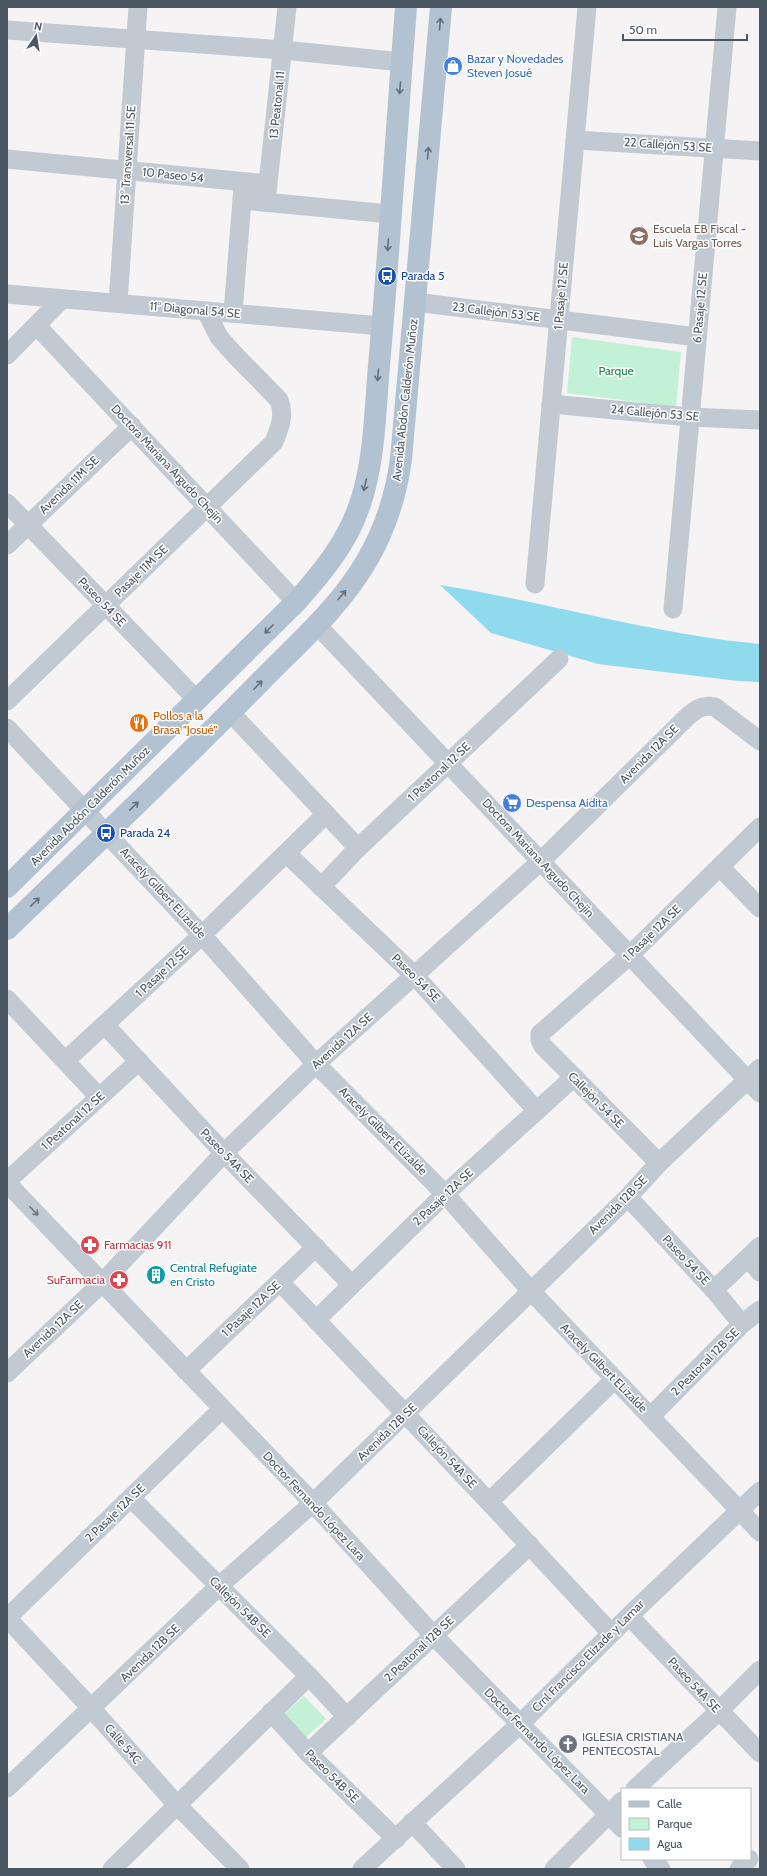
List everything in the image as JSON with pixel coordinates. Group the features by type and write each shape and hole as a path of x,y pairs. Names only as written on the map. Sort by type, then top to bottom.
{"main road":[{"name":"Avenida Abdón Calderón Muñoz","path":"7,887 296,602 320,576 340,548 350,528 362,499 371,447 382,326 406,7"},
{"name":"Avenida Abdón Calderón Muñoz","path":"7,929 230,712 316,624 347,589 365,564 384,527 392,502 401,459 442,7"}],"street":[{"name":"13° Transversal 11 SE","path":"118,303 138,7"},
{"name":"13 Peatonal 11","path":"267,193 287,7"},
{"name":"1 Pasaje 12 SE","path":"535,584 587,7"},
{"name":"6 Pasaje 12 SE","path":"673,609 727,7"},
{"path":"7,30 282,50 402,62"},
{"name":"22 Callejón 53 SE","path":"575,140 760,151"},
{"name":"10 Paseo 54","path":"7,159 127,170 243,191 267,193 390,214"},
{"path":"233,313 243,191"},
{"name":"11° Diagonal 54 SE","path":"7,294 382,326"},
{"path":"7,355 62,299"},
{"name":"23 Callejón 53 SE","path":"415,302 697,338"},
{"name":"Pasaje 11M SE","path":"7,701 274,442 282,417 282,408 279,400 219,337 206,311"},
{"name":"Doctora Mariana Argudo Chejín","path":"37,326 296,602"},
{"name":"24 Callejón 53 SE","path":"551,404 690,417 760,420"},
{"name":"Avenida 11M SE","path":"7,545 132,426"},
{"name":"Paseo 54 SE","path":"7,503 197,700"},
{"name":"Doctora Mariana Argudo Chejín","path":"316,624 630,955 756,1080"},
{"name":"1 Peatonal 12 SE","path":"321,887 358,848 559,659"},
{"name":"Avenida 12A SE","path":"7,1373 102,1283 224,1152 316,1064 541,861 686,718 702,706 708,705 715,707 760,741"},
{"path":"230,712 358,848"},
{"name":"Aracely Gilbert ELizalde","path":"7,728 202,935 316,1064 445,1194 530,1290 760,1532"},
{"name":"1 Pasaje 12 SE","path":"66,1060 202,935 326,814"},
{"name":"1 Pasaje 12A SE","path":"540,1034 630,955 760,827"},
{"name":"Paseo 54 SE","path":"286,853 415,976 537,1111"},
{"path":"720,867 760,908"},
{"path":"7,999 66,1060 99,1097"},
{"name":"Paseo 54A SE","path":"105,1025 352,1286"},
{"name":"Callejón 54 SE","path":"540,1034 540,1040 543,1046 659,1163"},
{"name":"1 Peatonal 12 SE","path":"7,1182 139,1061"},
{"name":"2 Pasaje 12A SE","path":"316,1320 445,1194 574,1077"},
{"name":"Avenida 12B SE","path":"7,1788 220,1586 313,1503 406,1414 530,1290 628,1197 659,1163 756,1080"},
{"name":"Doctor Fernando López Lara","path":"7,1182 313,1503 434,1636 520,1724 615,1807 621,1825"},
{"name":"Paseo 54 SE","path":"628,1197 714,1290 742,1324"},
{"name":"1 Pasaje 12A SE","path":"186,1371 316,1248"},
{"path":"714,1290 754,1252 760,1272"},
{"name":"Callejón 54A SE","path":"280,1282 530,1545 611,1633"},
{"name":"2 Peatonal 12B SE","path":"651,1416 742,1324 760,1310"},
{"path":"489,1502 614,1380"},
{"name":"2 Pasaje 12A SE","path":"7,1618 222,1408"},
{"name":"Crnl Francisco Elizade y Lamar","path":"362,1869 520,1724 611,1633 760,1491"},
{"name":"Callejón 54B SE","path":"130,1498 310,1676 347,1717"},
{"name":"2 Peatonal 12B SE","path":"308,1753 530,1545"},
{"name":"Paseo 54A SE","path":"629,1616 760,1753"},
{"name":"Calle 54C","path":"7,1618 92,1709 177,1805 240,1869"},
{"path":"635,1788 719,1711 760,1670"},
{"path":"112,1869 271,1712 310,1676"},
{"name":"Paseo 54B SE","path":"271,1712 308,1753 396,1839"},
{"path":"554,1869 615,1807"},
{"path":"412,1822 456,1869"},
{"path":"751,1858 760,1849"},
{"path":"653,1860 661,1869"},
{"path":"739,1869 749,1860"}],"green space":[{"name":"Parque","path":"572,337 681,352 676,407 567,393"},
{"path":"304,1696 326,1719 305,1738 283,1715"}],"water":[{"path":"440,585 679,633 760,644 760,682 738,681 598,664 491,633"}],"place":[{"name":"Bazar y Novedades Steven Josué","path":"453,66"},
{"name":"Escuela EB Fiscal - Luis Vargas Torres","path":"639,236"},
{"name":"Parada 5","path":"387,276"},
{"name":"Pollos a la Brasa \"Josué\"","path":"139,723"},
{"name":"Despensa Aidita","path":"512,803"},
{"name":"Parada 24","path":"106,833"},
{"name":"Farmacias 911","path":"90,1245"},
{"name":"Central Refugiate en Cristo","path":"156,1275"},
{"name":"SuFarmacia","path":"119,1280"},
{"name":"IGLESIA CRISTIANA PENTECOSTAL","path":"568,1744"}]}
